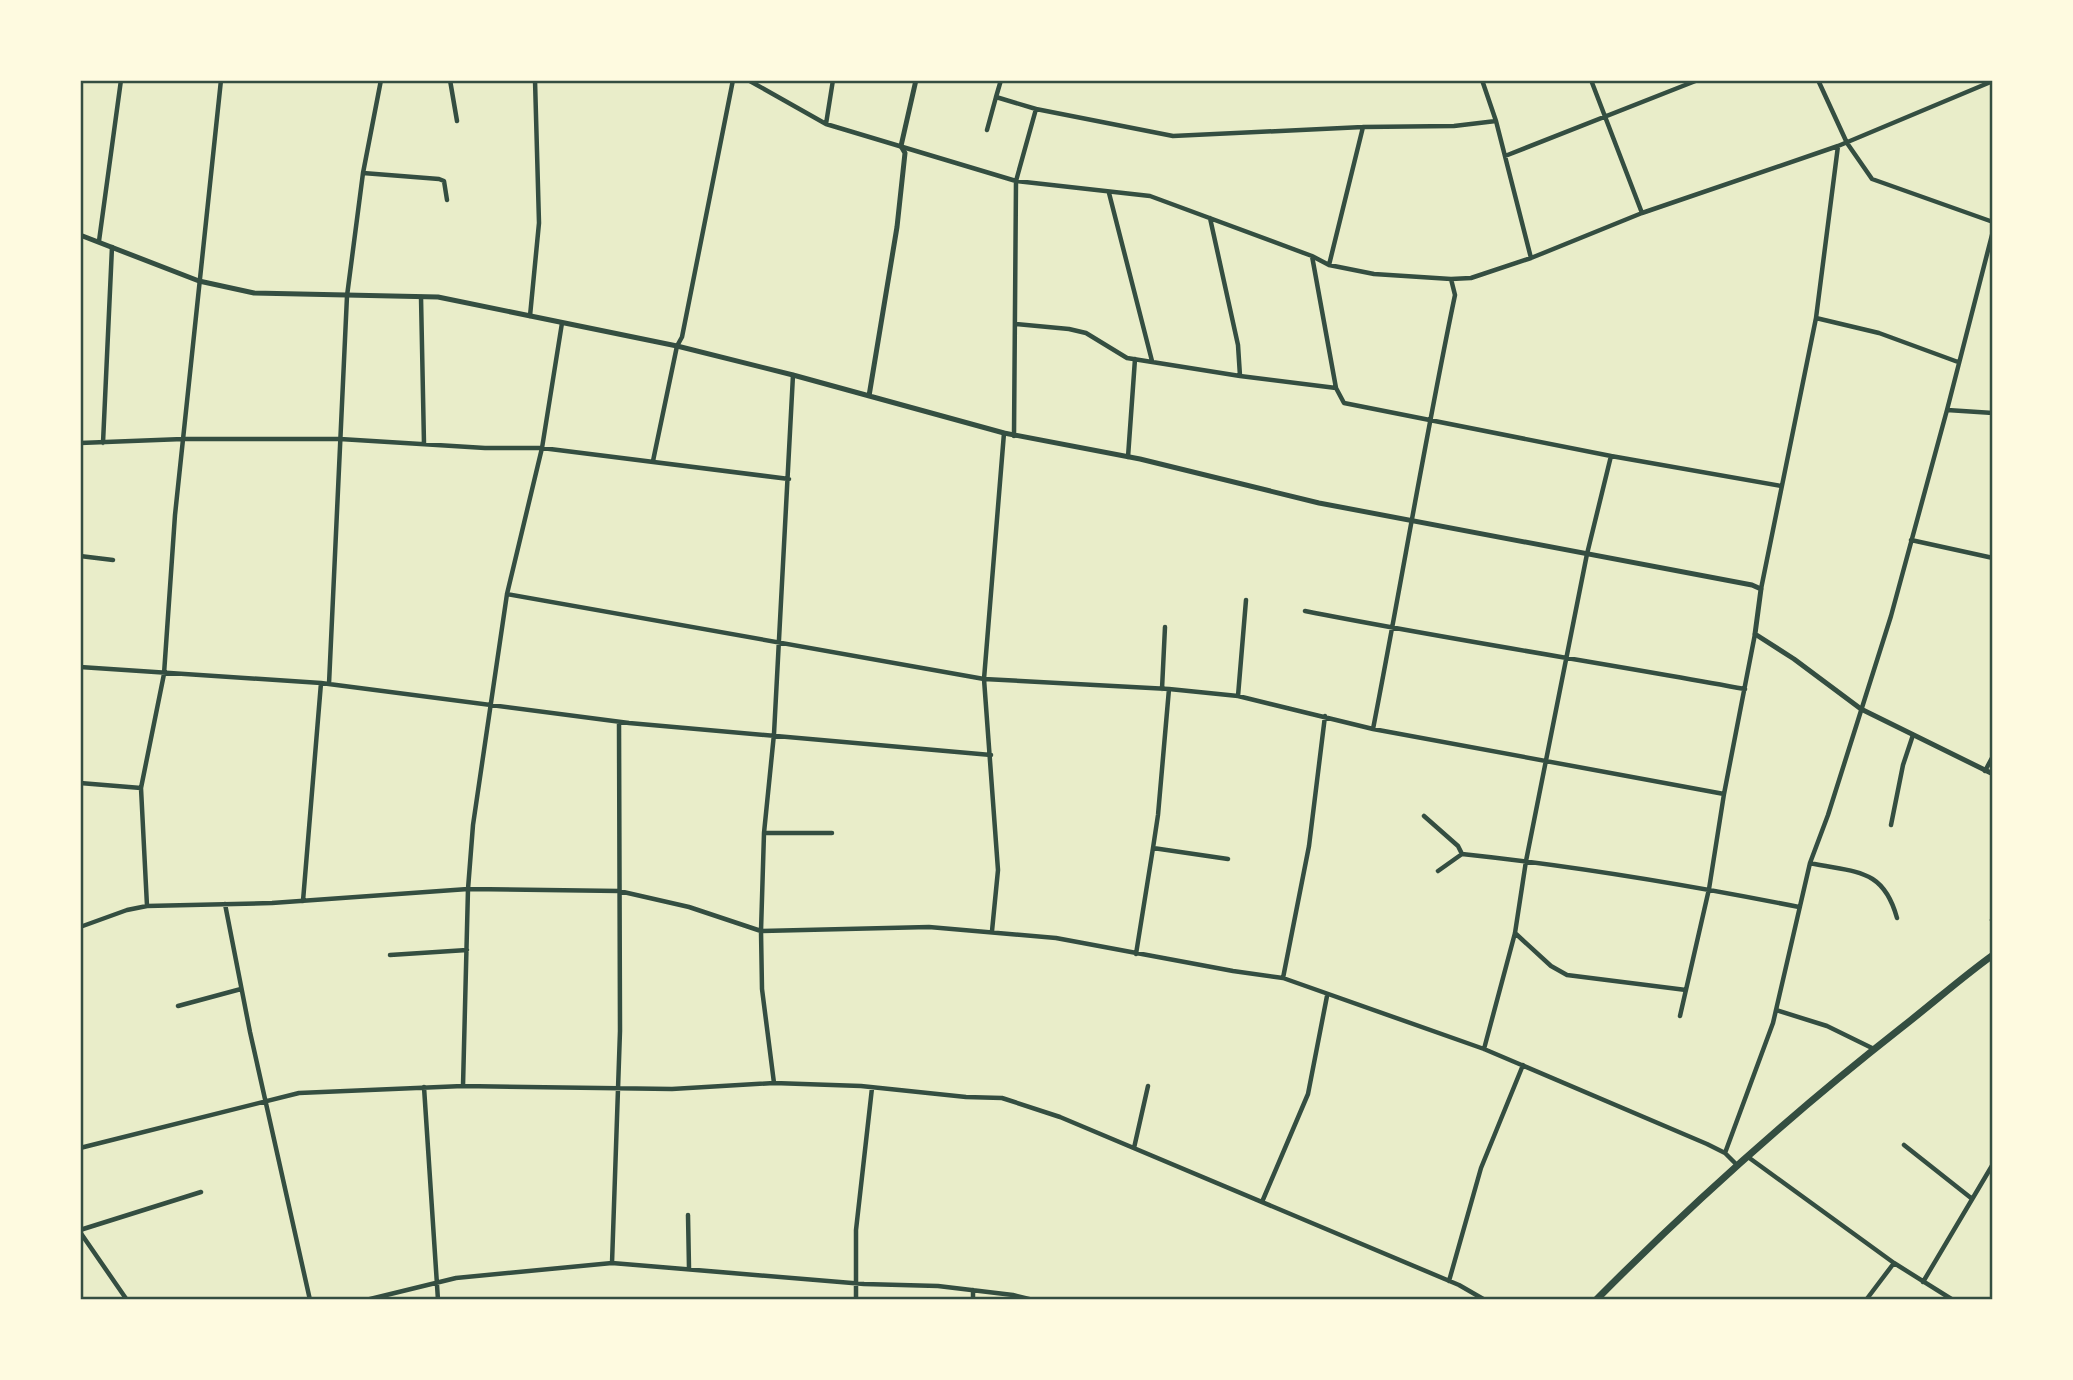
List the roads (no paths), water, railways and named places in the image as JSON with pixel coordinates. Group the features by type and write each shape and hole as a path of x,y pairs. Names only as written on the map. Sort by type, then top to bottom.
{"main road":[{"path":"1596,1300 1747,1156 1874,1049 1993,955"}],"street":[{"path":"99,241 121,80"},
{"path":"147,906 141,788 164,674 175,515 221,80"},
{"path":"330,684 347,296 363,173 381,80"},
{"path":"450,80 457,121"},
{"path":"530,317 539,223 535,80"},
{"path":"653,461 677,346 682,337 733,80"},
{"path":"748,80 826,124 1016,181 1150,196 1312,256 1329,265 1374,274 1451,279 1471,278 1531,258 1642,214 1847,143 1993,81"},
{"path":"826,124 833,80"},
{"path":"869,396 897,227 905,153 901,146 916,80"},
{"path":"987,130 1001,80"},
{"path":"1482,80 1496,121 1531,258"},
{"path":"1591,80 1642,214"},
{"path":"1505,156 1698,80"},
{"path":"1818,80 1847,143 1872,178 1993,222"},
{"path":"996,97 1036,109 1173,136 1363,127 1454,126 1496,121"},
{"path":"1014,436 1016,181 1036,109"},
{"path":"1329,265 1363,127"},
{"path":"1680,1016 1709,889 1761,589 1816,317 1838,146"},
{"path":"363,173 439,179 444,181 447,200"},
{"path":"1110,193 1152,361"},
{"path":"1210,218 1238,345 1240,376"},
{"path":"1725,1153 1776,1010 1810,863 1891,616 1993,232"},
{"path":"80,235 200,281 254,293 458,299 530,317 677,346 1014,436 1128,457 1319,503 1761,589"},
{"path":"103,443 112,247"},
{"path":"1312,256 1336,388 1344,403 1611,456 1781,486"},
{"path":"1373,729 1429,421 1455,295 1451,279"},
{"path":"421,297 424,444"},
{"path":"1816,317 1880,333 1958,362"},
{"path":"463,1086 468,889 473,825 507,594 542,448 562,323"},
{"path":"1015,324 1086,333 1127,358 1336,388"},
{"path":"1128,457 1135,359"},
{"path":"774,1083 762,989 761,932 764,833 775,734 793,375"},
{"path":"1947,410 1993,413"},
{"path":"992,931 998,870 984,679 1004,433"},
{"path":"80,443 183,439 340,439 485,448 542,448 789,479"},
{"path":"1484,1049 1515,933 1526,861 1587,554 1611,456"},
{"path":"1911,540 1993,558"},
{"path":"80,555 113,560"},
{"path":"507,594 984,679 1162,688 1238,696 1373,729 1724,794"},
{"path":"1238,696 1246,600"},
{"path":"1305,611 1393,629 1568,656 1745,689"},
{"path":"1162,688 1165,627"},
{"path":"1755,634 1794,659 1861,709 1993,774"},
{"path":"80,667 321,683 619,721 991,755"},
{"path":"303,901 321,683"},
{"path":"1136,954 1158,815 1169,689"},
{"path":"1283,978 1309,846 1325,716"},
{"path":"612,1263 620,1031 619,721"},
{"path":"1891,825 1903,765 1913,735"},
{"path":"1985,771 1993,756"},
{"path":"80,783 141,788"},
{"path":"1424,816 1458,846 1462,854"},
{"path":"764,833 831,833"},
{"path":"1153,848 1228,859"},
{"path":"1438,871 1462,854 1709,889 1799,907"},
{"path":"1810,863 1874,878 1887,893 1897,918"},
{"path":"80,927 127,910 147,906 303,901 468,889 619,891 690,907 761,932 929,928 1056,938 1283,978 1523,1065 1725,1153 1737,1165"},
{"path":"225,904 310,1300"},
{"path":"1515,933 1551,966 1567,975 1686,990"},
{"path":"390,955 467,950"},
{"path":"178,1006 242,989"},
{"path":"1262,1202 1308,1094 1327,996"},
{"path":"1776,1010 1827,1026 1874,1049"},
{"path":"1449,1281 1481,1168 1523,1065"},
{"path":"80,1148 299,1093 463,1086 673,1089 774,1083 1002,1098 1060,1117 1449,1281 1485,1300"},
{"path":"1134,1148 1148,1086"},
{"path":"424,1087 438,1300"},
{"path":"856,1300 856,1230 872,1088"},
{"path":"1904,1145 1971,1198"},
{"path":"1747,1156 1894,1263 1953,1300"},
{"path":"1923,1282 1993,1164"},
{"path":"127,1300 80,1231 201,1192"},
{"path":"688,1215 689,1268"},
{"path":"366,1300 438,1281 612,1263 938,1286 1034,1300"},
{"path":"1866,1300 1894,1263"},
{"path":"972,1300 973,1290"}]}
